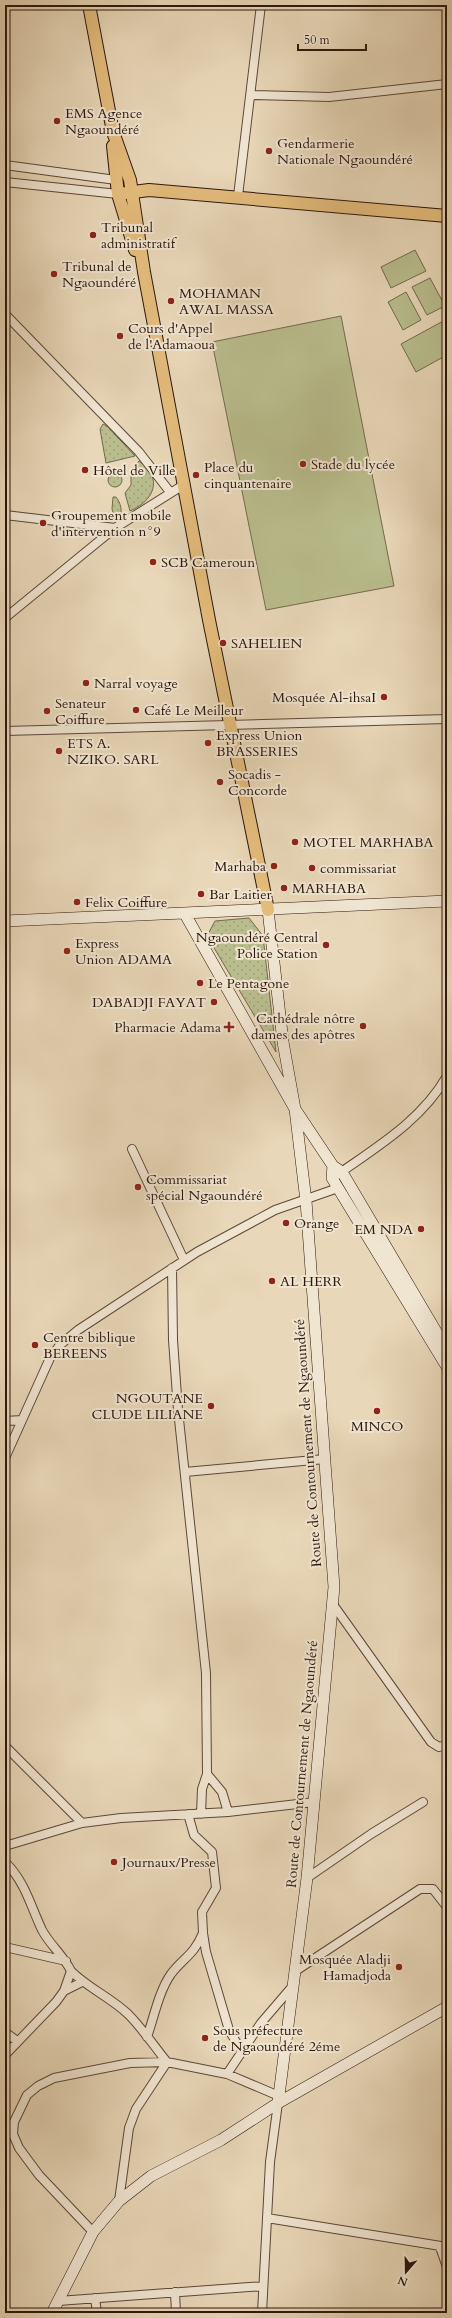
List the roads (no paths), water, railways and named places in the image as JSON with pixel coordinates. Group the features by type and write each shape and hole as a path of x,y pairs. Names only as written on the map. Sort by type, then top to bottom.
{"main road":[{"path":"89,5 113,132 118,194 137,257 144,272"},
{"path":"113,132 130,180 144,272 230,725 268,910"},
{"path":"116,180 130,180 149,190"},
{"path":"118,194 132,194 149,190 238,196 447,216"}],"street":[{"path":"238,196 261,5"},
{"path":"251,95 329,97 447,84"},
{"path":"5,164 116,180"},
{"path":"5,182 118,194"},
{"path":"5,314 139,452 170,492"},
{"path":"5,618 115,528 170,492 185,484"},
{"path":"5,515 115,528"},
{"path":"5,732 447,719"},
{"path":"5,921 447,901"},
{"name":"Route de Contournement de Ngaoundéré","path":"268,910 283,1042 295,1109 306,1201 334,1587 307,1878 278,2100"},
{"path":"185,914 295,1109 336,1172 444,1351 447,1367"},
{"path":"336,1172 382,1146 427,1105 447,1076"},
{"path":"132,1149 184,1260"},
{"path":"336,1172 338,1188 444,1351"},
{"path":"5,1458 50,1358 60,1345 78,1330 184,1260 275,1210 306,1201 338,1188"},
{"path":"172,1268 173,1340 206,1673 207,1774 202,1789 201,1814"},
{"path":"5,1421 22,1420"},
{"path":"185,1472 325,1459"},
{"path":"332,1603 431,1742 440,1747 447,1745"},
{"path":"5,1746 82,1823"},
{"path":"207,1774 222,1792 228,1812"},
{"path":"5,1846 82,1823 228,1812 315,1802"},
{"path":"307,1878 371,1834 423,1802"},
{"path":"188,1814 194,1835 212,1852 216,1888 202,1912 203,1933 206,1952 229,2030 242,2052"},
{"path":"5,1862 31,1899 42,1930 66,1961 71,1971 82,1982 111,2000 122,2009 167,2062"},
{"path":"294,1972 420,1889 433,1889 447,1907"},
{"path":"147,2037 166,1982 172,1973 193,1952 203,1933"},
{"path":"5,1947 66,1961"},
{"path":"5,2055 56,2002 64,1991 71,1971"},
{"path":"64,1991 82,1982"},
{"path":"227,2074 261,2023 292,1988"},
{"path":"52,2313 93,2232 119,2201 151,2176 221,2140 278,2100 447,2007"},
{"path":"5,2032 17,2041"},
{"path":"119,2201 129,2128 136,2109 167,2062"},
{"path":"93,2232 39,2175 18,2148 13,2134 14,2122 27,2095 38,2086 54,2078 130,2063 167,2062 227,2074 278,2100"},
{"path":"262,2313 270,2162 278,2100"},
{"path":"267,2218 444,2247 447,2268"},
{"path":"58,2301 263,2286"},
{"path":"175,2292 176,2313"},
{"path":"95,2298 97,2313"}],"place":[{"name":"EMS Agence Ngaoundéré","path":"57,121"},
{"name":"Gendarmerie Nationale Ngaoundéré","path":"269,151"},
{"name":"Tribunal administratif","path":"93,235"},
{"name":"Tribunal de Ngaoundéré","path":"54,274"},
{"name":"MOHAMAN AWAL MASSA","path":"171,301"},
{"name":"Cours d'Appel de l'Adamaoua","path":"120,336"},
{"name":"Stade du lycée","path":"303,464"},
{"name":"Hôtel de Ville","path":"85,470"},
{"name":"Place du cinquantenaire","path":"196,475"},
{"name":"Groupement mobile d'intervention n°9","path":"43,523"},
{"name":"SCB Cameroun","path":"153,562"},
{"name":"SAHELIEN","path":"223,643"},
{"name":"Narral voyage","path":"86,683"},
{"name":"Mosquée Al-ihsaI","path":"384,697"},
{"name":"Café Le Meilleur","path":"136,710"},
{"name":"Senateur Coiffure","path":"47,711"},
{"name":"Express Union BRASSERIES","path":"208,743"},
{"name":"ETS A. NZIKO. SARL","path":"59,751"},
{"name":"Socadis - Concorde","path":"220,782"},
{"name":"MOTEL MARHABA","path":"295,842"},
{"name":"Marhaba","path":"274,866"},
{"name":"commissariat","path":"312,868"},
{"name":"MARHABA","path":"284,888"},
{"name":"Bar Laitier","path":"201,894"},
{"name":"Felix Coiffure","path":"77,902"},
{"name":"Ngaoundéré Central Police Station","path":"326,945"},
{"name":"Express Union ADAMA","path":"67,951"},
{"name":"Le Pentagone","path":"200,983"},
{"name":"DABADJI FAYAT","path":"214,1002"},
{"name":"Cathédrale nôtre dames des apôtres","path":"363,1026"},
{"name":"Pharmacie Adama","path":"229,1027"},
{"name":"Commissariat spécial Ngaoundéré","path":"138,1187"},
{"name":"Orange","path":"286,1223"},
{"name":"EM NDA","path":"421,1229"},
{"name":"AL HERR","path":"272,1281"},
{"name":"Centre biblique BEREENS","path":"35,1345"},
{"name":"NGOUTANE CLUDE LILIANE","path":"211,1406"},
{"name":"MINCO","path":"377,1411"},
{"name":"Journaux/Presse","path":"114,1862"},
{"name":"Mosquée Aladji Hamadjoda","path":"399,1967"},
{"name":"Sous préfecture de Ngaoundéré 2éme","path":"205,2038"}]}
